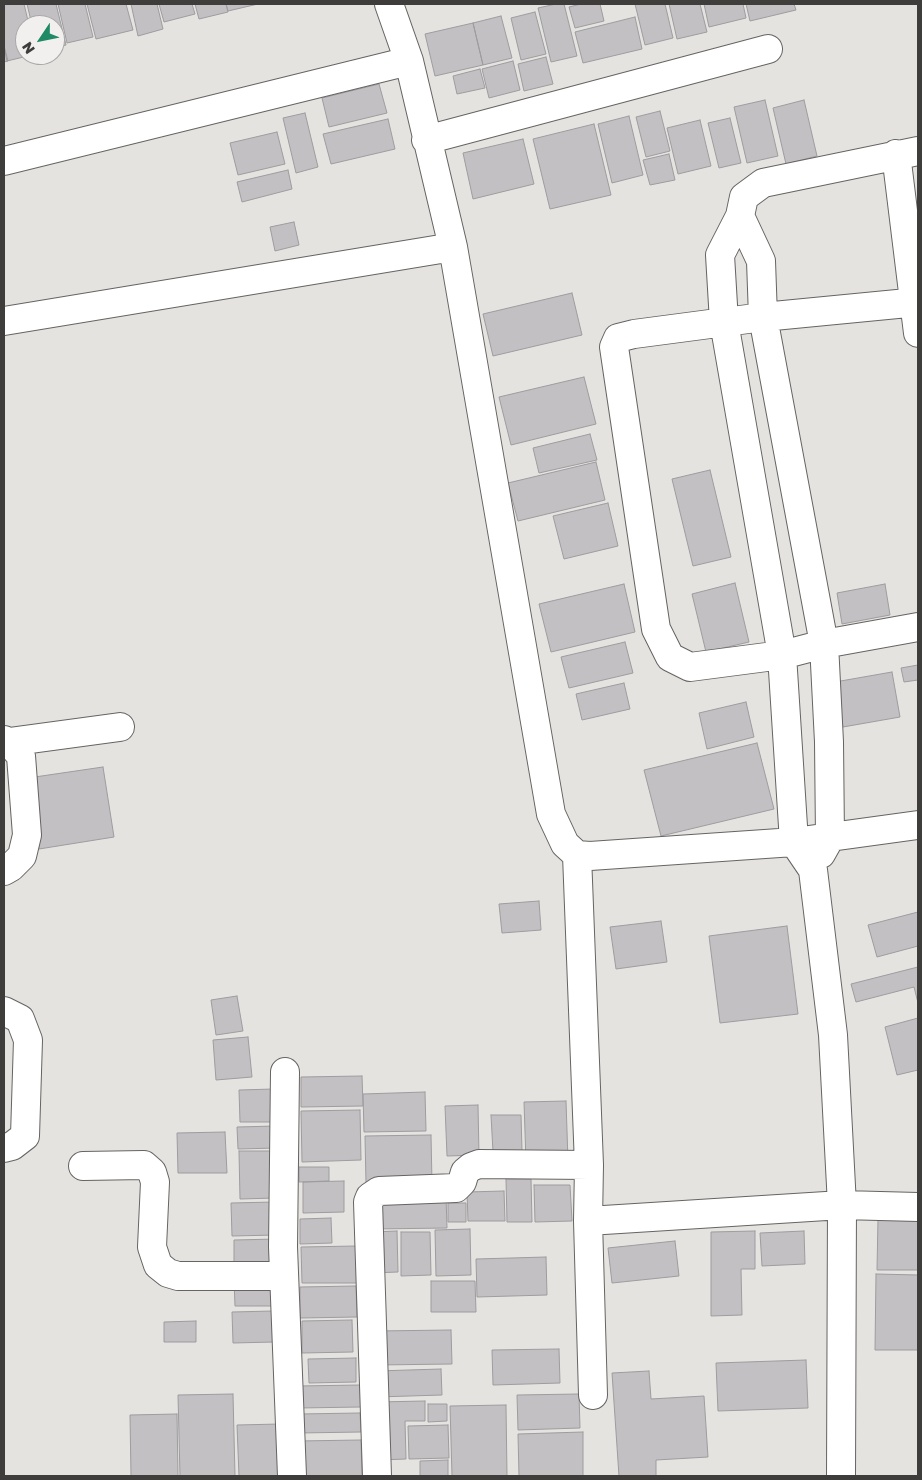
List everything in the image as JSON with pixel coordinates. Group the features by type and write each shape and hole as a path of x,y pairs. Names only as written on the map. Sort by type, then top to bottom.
{"street":[{"path":"389,4 409,61 426,140 453,248 552,814 565,844 577,855 590,856 794,842 918,825"},
{"path":"426,140 768,48"},
{"path":"4,161 409,61"},
{"path":"841,1476 842,1205 833,1035 813,870 794,842 782,655 724,322 720,255 740,216 744,197 763,183 907,153 918,333"},
{"path":"740,216 761,261 763,317 824,644 829,742 830,838 813,870"},
{"path":"4,321 453,248"},
{"path":"915,302 763,317 634,334 618,338 614,347 656,629 670,657 690,667 782,655 824,644 918,627"},
{"path":"6,741 120,727"},
{"path":"4,870 11,868 22,856 27,835 21,756 6,741"},
{"path":"577,855 589,1165 588,1221 593,1395"},
{"path":"4,1011 20,1019 28,1040 25,1136 12,1146 4,1148"},
{"path":"285,1072 284,1276 292,1476"},
{"path":"377,1476 370,1197 379,1192 456,1188 462,1182 465,1172 479,1164 589,1165"},
{"path":"83,1166 144,1165 152,1172 155,1182 152,1247 158,1265 168,1273 178,1276 284,1276"},
{"path":"588,1221 842,1205 918,1207"}],"building":[{"path":"4,4 24,4 27,15 15,15 15,59 7,61 4,46"},
{"path":"27,4 56,4 59,15 30,15"},
{"path":"58,4 85,4 93,37 67,43 65,15 61,15"},
{"path":"87,4 126,4 133,30 96,39"},
{"path":"131,4 157,4 163,29 138,36"},
{"path":"159,4 192,4 195,14 164,22"},
{"path":"195,4 226,4 228,12 199,19"},
{"path":"226,4 258,4 228,11"},
{"path":"564,4 577,56 551,62 538,8"},
{"path":"581,4 600,4 604,21 575,28 569,7"},
{"path":"635,4 665,4 673,38 645,45"},
{"path":"669,4 700,4 707,32 677,39"},
{"path":"704,4 743,4 746,18 709,27"},
{"path":"746,4 794,4 796,10 750,21"},
{"path":"535,12 546,54 521,60 511,18"},
{"path":"501,16 512,58 483,65 473,23"},
{"path":"635,17 642,49 583,63 575,32"},
{"path":"473,23 483,65 435,76 425,34"},
{"path":"4,46 8,61 4,62"},
{"path":"546,57 553,84 524,91 518,64"},
{"path":"513,61 520,90 489,98 482,69"},
{"path":"480,69 485,88 457,94 453,76"},
{"path":"379,84 387,113 329,127 322,98"},
{"path":"765,100 778,156 747,163 734,107"},
{"path":"804,100 817,156 786,164 773,108"},
{"path":"660,111 670,151 646,157 636,117"},
{"path":"305,113 318,167 296,173 283,118"},
{"path":"629,116 643,175 612,183 598,124"},
{"path":"730,118 741,163 719,168 708,123"},
{"path":"388,119 395,149 331,164 323,134"},
{"path":"700,120 711,166 678,174 667,128"},
{"path":"594,124 611,195 550,209 533,139"},
{"path":"277,132 285,164 238,175 230,143"},
{"path":"523,139 534,184 473,199 463,153"},
{"path":"669,154 675,180 650,185 643,160"},
{"path":"288,170 292,189 242,202 237,182"},
{"path":"294,222 299,245 275,251 270,227"},
{"path":"572,293 582,335 493,356 483,314"},
{"path":"584,377 596,424 511,445 499,397"},
{"path":"590,434 597,460 539,473 533,448"},
{"path":"596,462 605,500 518,521 508,483"},
{"path":"710,470 731,557 693,566 672,479"},
{"path":"608,503 618,546 564,559 553,516"},
{"path":"735,583 749,642 706,652 692,594"},
{"path":"624,584 635,632 551,652 539,604"},
{"path":"885,584 890,615 842,624 837,593"},
{"path":"625,642 633,673 569,688 561,657"},
{"path":"918,665 918,680 904,682 901,668"},
{"path":"892,672 900,717 843,727 835,682"},
{"path":"624,683 630,709 582,720 576,694"},
{"path":"746,702 754,737 707,749 699,713"},
{"path":"757,743 774,809 661,836 644,770"},
{"path":"103,767 114,837 39,849 28,778"},
{"path":"539,901 541,930 502,933 499,904"},
{"path":"918,912 918,946 877,957 868,925"},
{"path":"661,921 667,962 616,969 610,927"},
{"path":"787,926 798,1014 720,1023 709,936"},
{"path":"918,967 918,1003 914,987 856,1002 851,984"},
{"path":"237,996 243,1031 216,1035 211,1000"},
{"path":"918,1018 918,1070 897,1075 885,1027"},
{"path":"248,1037 252,1077 216,1080 213,1040"},
{"path":"362,1076 363,1106 301,1107 301,1077"},
{"path":"274,1089 275,1122 240,1122 239,1090"},
{"path":"425,1092 426,1131 364,1132 363,1094"},
{"path":"566,1101 568,1161 526,1162 524,1102"},
{"path":"478,1105 479,1155 447,1156 445,1106"},
{"path":"360,1110 361,1160 302,1162 301,1111"},
{"path":"491,1115 521,1115 522,1151 493,1152"},
{"path":"276,1126 276,1148 238,1149 237,1127"},
{"path":"225,1132 227,1173 178,1173 177,1133"},
{"path":"431,1135 432,1183 366,1184 365,1136"},
{"path":"239,1151 274,1151 275,1198 240,1199"},
{"path":"299,1167 329,1167 329,1181 299,1182"},
{"path":"506,1179 531,1179 532,1222 507,1222"},
{"path":"344,1181 344,1212 303,1213 303,1182"},
{"path":"534,1185 570,1185 572,1221 535,1222"},
{"path":"504,1191 505,1221 468,1221 467,1192"},
{"path":"446,1197 447,1228 373,1229 373,1199"},
{"path":"275,1202 276,1235 232,1236 231,1203"},
{"path":"448,1203 466,1203 466,1222 448,1222"},
{"path":"331,1218 332,1243 300,1244 300,1219"},
{"path":"878,1219 918,1219 918,1270 877,1270"},
{"path":"470,1229 471,1275 436,1276 435,1230"},
{"path":"397,1231 398,1272 372,1273 371,1232"},
{"path":"755,1231 755,1269 741,1269 742,1315 711,1316 711,1232"},
{"path":"804,1231 805,1264 762,1266 760,1233"},
{"path":"401,1232 430,1232 431,1275 401,1276"},
{"path":"277,1239 278,1269 234,1269 234,1240"},
{"path":"675,1241 679,1276 612,1283 608,1248"},
{"path":"357,1246 358,1283 302,1283 301,1247"},
{"path":"546,1257 547,1295 477,1297 476,1259"},
{"path":"876,1274 918,1275 918,1350 875,1350"},
{"path":"272,1280 272,1306 235,1306 234,1281"},
{"path":"431,1281 475,1281 476,1312 431,1312"},
{"path":"356,1286 357,1317 300,1318 300,1287"},
{"path":"273,1311 274,1342 233,1343 232,1312"},
{"path":"352,1320 353,1352 302,1353 302,1321"},
{"path":"196,1321 196,1342 164,1342 164,1322"},
{"path":"451,1330 452,1364 377,1365 376,1331"},
{"path":"559,1349 560,1383 493,1385 492,1350"},
{"path":"356,1358 356,1382 309,1383 308,1359"},
{"path":"806,1360 808,1408 718,1411 716,1363"},
{"path":"441,1369 442,1395 377,1397 376,1371"},
{"path":"649,1371 651,1399 704,1396 708,1457 656,1460 656,1476 619,1476 612,1373"},
{"path":"361,1385 361,1407 299,1408 298,1386"},
{"path":"233,1394 235,1476 180,1476 178,1395"},
{"path":"579,1394 580,1428 518,1430 517,1395"},
{"path":"425,1401 425,1421 405,1421 406,1459 379,1460 377,1402"},
{"path":"428,1404 447,1404 447,1421 428,1422"},
{"path":"506,1405 507,1476 452,1476 450,1406"},
{"path":"360,1413 361,1432 299,1433 299,1414"},
{"path":"177,1414 178,1476 131,1476 130,1415"},
{"path":"280,1424 281,1476 239,1476 237,1425"},
{"path":"448,1425 449,1458 409,1459 408,1426"},
{"path":"583,1432 583,1476 519,1476 518,1434"},
{"path":"361,1440 362,1476 299,1476 298,1441"},
{"path":"448,1460 448,1476 420,1476 420,1461"}]}
